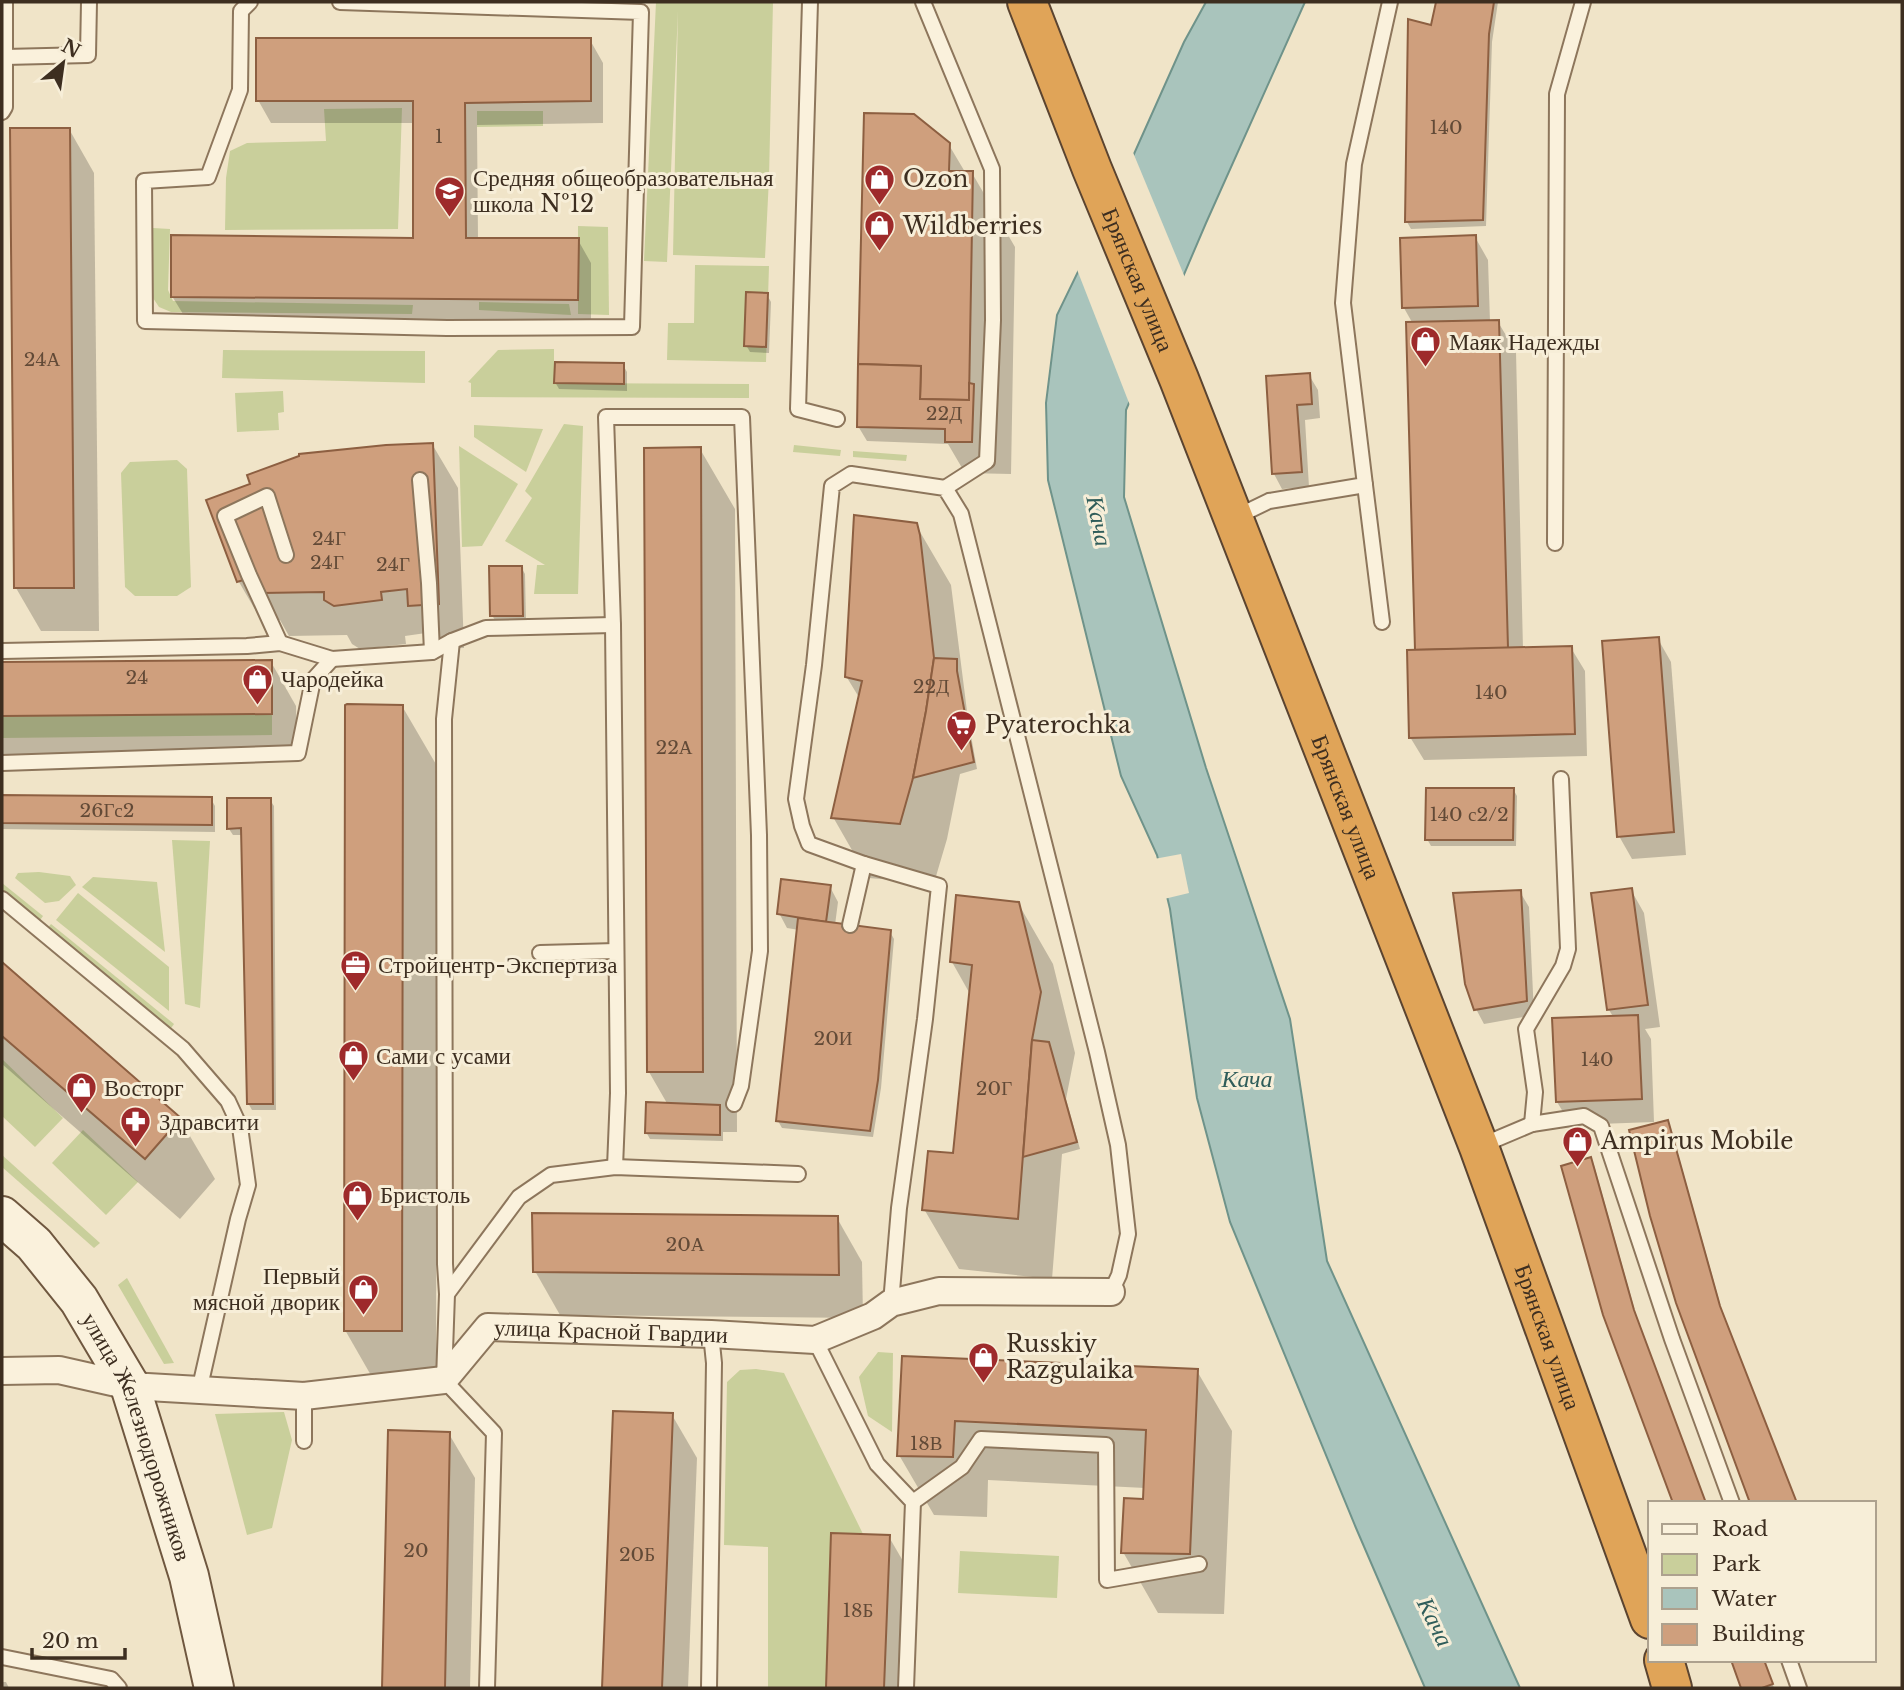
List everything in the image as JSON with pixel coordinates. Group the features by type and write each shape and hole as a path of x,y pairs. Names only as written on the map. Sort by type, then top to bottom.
{"highway":[{"name":"Брянская улица","path":"1027,2 1092,169 1179,379 1479,1147 1648,1613"},
{"path":"1665,1662 1672,1688"}],"street":[{"name":"улица Железнодорожников","path":"2,1216 34,1244 79,1300 130,1387 189,1576 214,1688"},
{"name":"улица Красной Гвардии","path":"444,1380 488,1327 815,1340 873,1316 891,1303 939,1291 1111,1292"},
{"path":"2,1371 59,1370 130,1387 304,1396 444,1380"}],"lane":[{"path":"2,112 5,107 5,2"},
{"path":"5,57 89,55 89,2"},
{"path":"250,2 241,11 240,90 208,177 144,181 145,321 447,328 632,327 641,12 340,2"},
{"path":"810,2 798,409 837,419"},
{"path":"891,1303 899,1208 925,1019 939,886 864,864 809,844 796,799 814,665 832,486 851,474 945,488 987,461 993,320 992,169 923,2"},
{"path":"1382,622 1343,303 1354,164 1390,2"},
{"path":"1555,543 1557,94 1583,2"},
{"path":"615,1167 618,1093 613,625 607,417 742,417 759,835 760,951 741,1086 734,1104"},
{"path":"420,480 432,652"},
{"path":"1233,518 1269,501 1365,485"},
{"path":"945,488 961,514 1118,1145 1129,1234 1119,1275 1111,1292"},
{"path":"281,643 225,516 267,496 286,555"},
{"path":"2,651 281,643 332,659 432,652 486,628 613,625"},
{"path":"452,642 444,719 447,1294 444,1380 494,1433 487,1688"},
{"path":"2,763 298,753 313,680 332,659"},
{"path":"1532,1124 1535,1092 1526,1029 1563,966 1567,949 1561,779"},
{"path":"850,925 864,864"},
{"path":"2,899 183,1049 228,1101 240,1126 248,1185 199,1391"},
{"path":"540,953 616,951"},
{"path":"1479,1147 1532,1124 1584,1116 1601,1126 1672,1339 1731,1501"},
{"path":"447,1294 519,1197 551,1175 615,1167 798,1174"},
{"path":"709,1688 714,1363 710,1334"},
{"path":"815,1340 877,1464 914,1502 906,1688"},
{"path":"304,1396 304,1441"},
{"path":"914,1502 962,1467 981,1439 1107,1445 1107,1580 1199,1564"},
{"path":"2,1657 111,1679 119,1688"},
{"path":"1790,1662 1800,1688"}],"green space":[{"path":"656,2 773,2 765,258 673,255 678,11 667,262 644,261"},
{"path":"402,108 398,229 225,230 226,178 230,151 247,143 326,141 324,109"},
{"path":"477,111 543,111 543,126 477,127"},
{"path":"578,226 608,227 609,315 578,314"},
{"path":"153,228 170,229 168,290 173,301 413,305 412,314 171,312 159,307 153,298"},
{"path":"695,265 769,266 766,362 667,360 668,323 694,323"},
{"path":"479,302 569,304 571,315 479,310"},
{"path":"554,349 554,383 749,384 749,398 471,397 471,383 468,382 498,350"},
{"path":"223,350 425,351 425,383 222,378"},
{"path":"283,391 284,412 278,413 279,430 237,432 235,393"},
{"path":"564,424 583,426 578,594 534,594 537,565 545,565 505,541 532,498 525,491"},
{"path":"474,425 543,429 526,472 474,437"},
{"path":"794,445 841,450 840,456 793,452"},
{"path":"459,446 518,484 482,546 462,547"},
{"path":"853,451 907,455 906,461 853,457"},
{"path":"177,460 187,469 191,587 177,596 135,596 125,587 121,473 130,462"},
{"path":"272,714 272,735 2,738 2,716"},
{"path":"172,840 210,841 200,1008 185,1004"},
{"path":"39,872 70,876 76,885 59,901 45,903 15,878 18,873"},
{"path":"93,877 157,882 165,952 82,887"},
{"path":"2,883 43,916 38,923 2,895"},
{"path":"78,893 169,967 169,1011 56,920"},
{"path":"51,924 174,1024 169,1031 46,930"},
{"path":"2,1059 63,1118 35,1147 2,1116"},
{"path":"83,1130 138,1182 106,1215 52,1163"},
{"path":"2,1155 100,1243 94,1248 2,1167"},
{"path":"127,1278 174,1363 164,1364 118,1285"},
{"path":"878,1352 893,1353 892,1432 868,1416 859,1377"},
{"path":"740,1370 784,1373 863,1534 831,1533 826,1688 768,1688 768,1547 724,1545 727,1382"},
{"path":"284,1412 292,1440 272,1528 247,1535 215,1414"},
{"path":"960,1551 1059,1556 1057,1598 958,1593"}],"water":[{"name":"Кача","path":"1206,2 1305,2 1126,410 1124,497 1206,768 1290,1019 1327,1261 1520,1688 1425,1688 1230,1222 1197,1098 1170,909 1157,855 1121,776 1048,480 1046,403 1057,315 1121,183 1184,42"}],"pier":[{"path":"1132,150 1186,280 1131,408 1076,267"},
{"path":"1181,854 1189,893 1164,899 1154,859"}],"building":[{"path":"1436,2 1494,2 1489,34 1483,220 1405,222 1408,19 1431,25"},
{"path":"256,38 591,38 591,101 465,103 466,238 579,238 578,300 171,297 171,235 413,238 413,101 256,101"},
{"path":"864,113 914,114 950,143 949,171 973,171 969,400 920,399 921,366 858,364"},
{"path":"10,128 70,128 74,588 14,588"},
{"path":"1476,235 1478,306 1402,308 1400,238"},
{"path":"746,292 768,293 766,347 744,346"},
{"path":"1499,320 1508,648 1415,650 1406,322"},
{"path":"555,362 624,363 624,384 554,383"},
{"path":"858,364 921,366 920,399 969,400 969,383 974,384 972,442 945,442 945,429 857,427"},
{"path":"1310,373 1312,404 1297,405 1302,472 1272,474 1266,376"},
{"path":"433,443 439,604 408,606 407,589 381,592 382,600 334,606 324,600 324,592 262,593 256,576 237,582 206,500 250,484 247,475 299,454"},
{"path":"701,447 703,1072 647,1072 644,448"},
{"path":"854,515 917,523 920,535 934,658 913,778 900,824 831,818 862,681 845,677"},
{"path":"489,566 522,566 523,616 490,616"},
{"path":"1659,637 1674,832 1617,837 1602,641"},
{"path":"1572,646 1575,734 1409,738 1407,650"},
{"path":"934,658 957,659 974,762 913,778 926,711"},
{"path":"272,660 272,714 2,716 2,662"},
{"path":"347,704 403,705 402,1331 344,1331"},
{"path":"1426,788 1514,788 1513,840 1425,840"},
{"path":"2,795 212,797 212,825 2,823"},
{"path":"227,798 271,798 273,1104 247,1104 241,828 227,829"},
{"path":"781,879 831,885 826,922 777,914"},
{"path":"1632,888 1648,1005 1607,1010 1591,893"},
{"path":"1521,890 1527,1001 1474,1010 1465,984 1453,893"},
{"path":"956,895 1019,902 1041,992 1032,1040 1018,1219 922,1210 928,1151 953,1153 972,965 950,962"},
{"path":"798,918 891,930 878,1080 870,1131 776,1121"},
{"path":"2,962 181,1118 145,1159 2,1036"},
{"path":"1638,1015 1642,1099 1556,1102 1552,1018"},
{"path":"1032,1040 1049,1042 1077,1142 1023,1157"},
{"path":"646,1102 720,1105 720,1135 645,1133"},
{"path":"1668,1120 1720,1306 1796,1501 1749,1501 1676,1303 1650,1216 1629,1130"},
{"path":"1591,1157 1634,1310 1705,1501 1672,1501 1603,1315 1561,1166"},
{"path":"532,1213 838,1216 839,1275 533,1272"},
{"path":"902,1356 1198,1369 1190,1554 1121,1553 1124,1498 1143,1499 1146,1430 955,1421 953,1457 897,1456"},
{"path":"613,1411 673,1413 662,1688 602,1688"},
{"path":"388,1430 450,1432 445,1688 382,1688"},
{"path":"831,1533 890,1535 884,1688 826,1688"},
{"path":"1732,1662 1765,1662 1773,1684 1762,1688 1741,1688"}],"place":[{"name":"Ozon","path":"880,206"},
{"name":"Средняя общеобразовательная школа №12","path":"450,218"},
{"name":"Wildberries","path":"880,253"},
{"name":"Маяк Надежды","path":"1426,369"},
{"name":"Чародейка","path":"258,706"},
{"name":"Pyaterochka","path":"962,752"},
{"name":"Стройцентр-Экспертиза","path":"355,992"},
{"name":"Сами с усами","path":"353,1083"},
{"name":"Восторг","path":"81,1115"},
{"name":"Здравсити","path":"136,1149"},
{"name":"Ampirus Mobile","path":"1578,1168"},
{"name":"Бристоль","path":"357,1222"},
{"name":"Первый мясной дворик","path":"363,1316"},
{"name":"Russkiy Razgulaika","path":"983,1384"}]}
